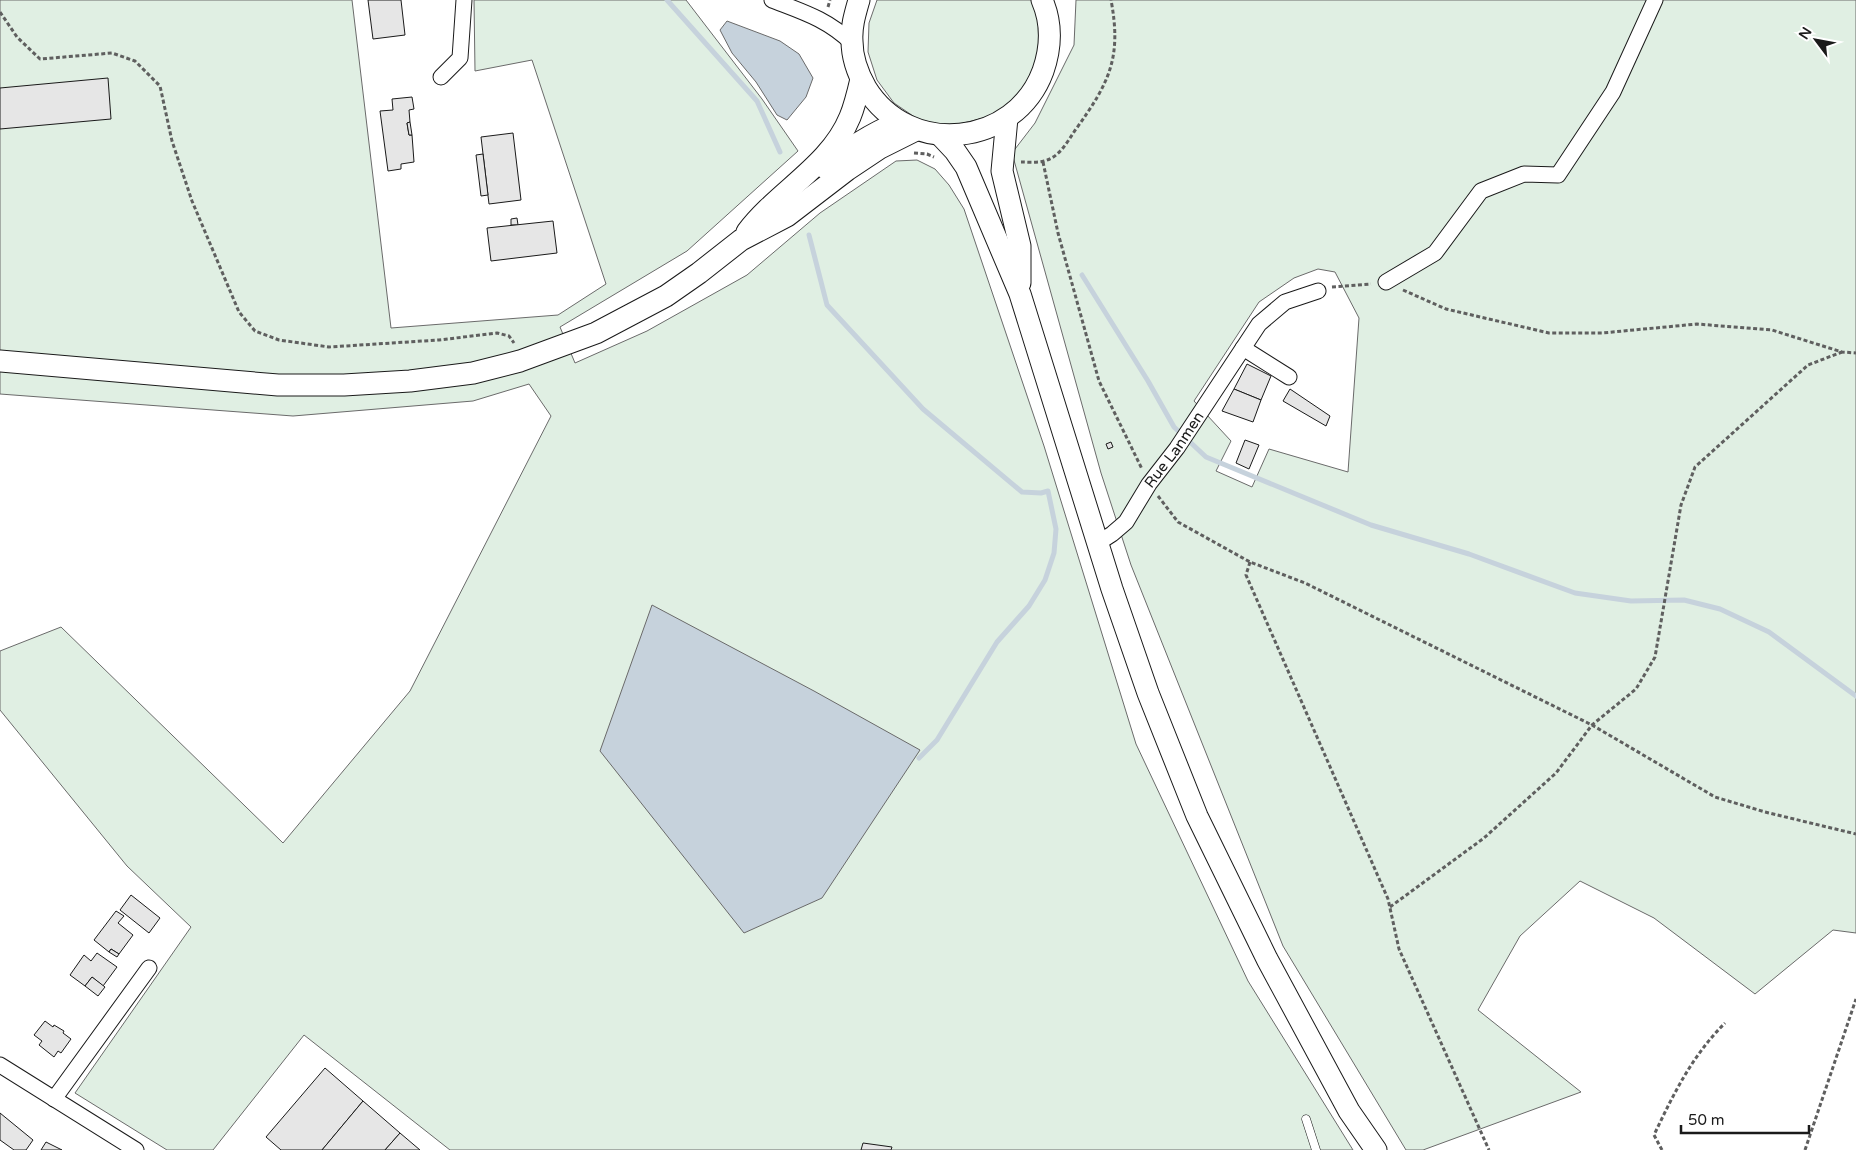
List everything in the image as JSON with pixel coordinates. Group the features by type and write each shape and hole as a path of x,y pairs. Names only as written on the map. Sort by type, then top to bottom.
{"main road":[{"path":"859,0 853,20 852,42 854,61 861,80 871,96 884,110 908,126 940,135 963,135 986,129 1007,118 1026,101 1039,81 1048,58 1050,33 1046,3"},
{"path":"741,240 757,219 824,158 838,139 851,116 861,80"},
{"path":"1007,118 1002,171 1020,246 1020,294"},
{"path":"0,361 278,385 344,385 410,381 473,373 520,361 596,333 674,290 741,240 787,216 908,126"},
{"path":"940,135 955,151 966,167 1020,294 1098,543 1148,693 1198,816 1276,976 1349,1111 1376,1150"}],"street":[{"path":"441,76 460,58 464,0"},
{"path":"772,0 816,16 852,42"},
{"path":"1386,282 1435,253 1481,191 1524,174 1558,175 1613,92 1655,0"},
{"name":"Rue Lanmen","path":"1098,543 1126,522 1149,484 1177,448 1258,324 1285,302 1318,291"},
{"path":"1243,348 1289,378"},
{"path":"54,1099 149,968"},
{"path":"2,1071 54,1099 136,1150"}],"lane":[{"path":"1306,1118 1316,1150"}],"path":[{"path":"1012,162 1043,162 1058,154 1097,100 1109,75 1114,50 1115,22 1111,0"},
{"path":"0,12 17,37 40,59 112,53 135,61 160,86 172,141 192,201 239,312 255,330 279,340 328,346 439,340 497,333 509,336 520,361"},
{"path":"910,152 927,154 937,159"},
{"path":"1043,162 1058,233 1099,381 1149,484 1178,522 1250,562 1305,583 1592,725 1715,796 1765,812 1856,834"},
{"path":"1318,291 1332,287 1386,282 1446,309 1549,333 1602,333 1697,324 1772,330 1842,352 1856,353"},
{"path":"1390,907 1484,838 1556,773 1592,725 1636,689 1655,657 1681,505 1695,467 1808,365 1842,352"},
{"path":"1250,562 1246,575 1384,890 1400,949 1490,1150"},
{"path":"1805,1150 1856,999"},
{"path":"1662,1150 1654,1134 1657,1127 1684,1073 1725,1022"}],"green space":[{"path":"0,0 352,0 391,328 558,315 606,284 532,60 475,71 474,0 686,0 762,99 798,151 687,251 560,327 575,363 647,331 747,275 820,213 896,161 917,160 935,169 949,185 964,209 1044,446 1136,744 1248,981 1353,1150 450,1150 304,1035 213,1150 167,1150 75,1093 191,927 127,866 0,710 0,651 61,627 283,843 410,691 551,416 529,384 473,401 293,416 0,394"},
{"path":"877,0 1033,0 1039,10 1039,67 1004,113 947,127 919,120 894,103 877,80 868,52 869,23"},
{"path":"1076,0 1856,0 1856,933 1833,930 1755,994 1654,918 1580,881 1520,936 1478,1010 1581,1092 1423,1150 1406,1150 1283,946 1131,565 1101,473 1012,153 1035,123 1074,45","holes":["1318,269 1335,272 1359,318 1348,472 1269,449 1252,487 1216,471 1231,441 1194,401 1259,302 1294,278"]}],"shaded area":[{"path":"727,21 780,41 799,54 813,78 806,97 787,120 777,115 756,82 732,53 720,30"},
{"path":"652,605 920,750 822,898 744,933 600,751"}],"building":[{"path":"368,0 401,0 405,35 373,39"},
{"path":"108,78 111,119 0,129 0,88"},
{"path":"412,97 414,109 409,110 410,122 407,123 409,135 412,135 414,162 401,164 401,169 388,171 380,111 393,110 392,99"},
{"path":"410,122 412,135 409,135 407,123"},
{"path":"513,133 521,200 489,204 481,137"},
{"path":"483,154 488,195 481,196 476,155"},
{"path":"517,218 518,225 511,225 511,219"},
{"path":"553,221 557,253 491,261 487,228"},
{"path":"1247,364 1271,376 1261,400 1234,389"},
{"path":"1234,389 1261,400 1253,422 1222,411"},
{"path":"1290,389 1330,416 1326,426 1283,401"},
{"path":"1245,440 1259,445 1249,469 1236,463"},
{"path":"1111,442 1113,447 1108,449 1106,444"},
{"path":"131,895 160,918 149,933 120,910"},
{"path":"116,911 124,916 118,923 133,935 119,954 111,949 109,952 94,940"},
{"path":"111,949 119,954 117,957 109,952"},
{"path":"97,953 117,967 103,986 92,977 85,986 70,975 84,955 91,961"},
{"path":"92,977 105,987 98,996 85,986"},
{"path":"45,1021 53,1027 54,1025 64,1031 63,1033 71,1039 61,1053 58,1051 54,1057 39,1045 42,1041 34,1035"},
{"path":"325,1068 363,1101 322,1150 281,1150 266,1137"},
{"path":"363,1101 400,1133 385,1150 322,1150"},
{"path":"0,1113 33,1140 26,1150 14,1150 0,1140"},
{"path":"400,1133 420,1150 385,1150"},
{"path":"46,1142 62,1150 41,1150"},
{"path":"863,1143 892,1147 891,1150 861,1150"}],"waterway":[{"path":"667,0 757,101 780,152"},
{"path":"809,235 827,305 923,409 1022,492 1041,493 1048,491 1056,529 1054,553 1045,580 1029,606 997,642 937,740 919,758"},
{"path":"1082,275 1148,381 1174,427 1206,457 1371,525 1469,554 1575,593 1631,601 1684,600 1720,609 1769,632 1856,696"}]}
